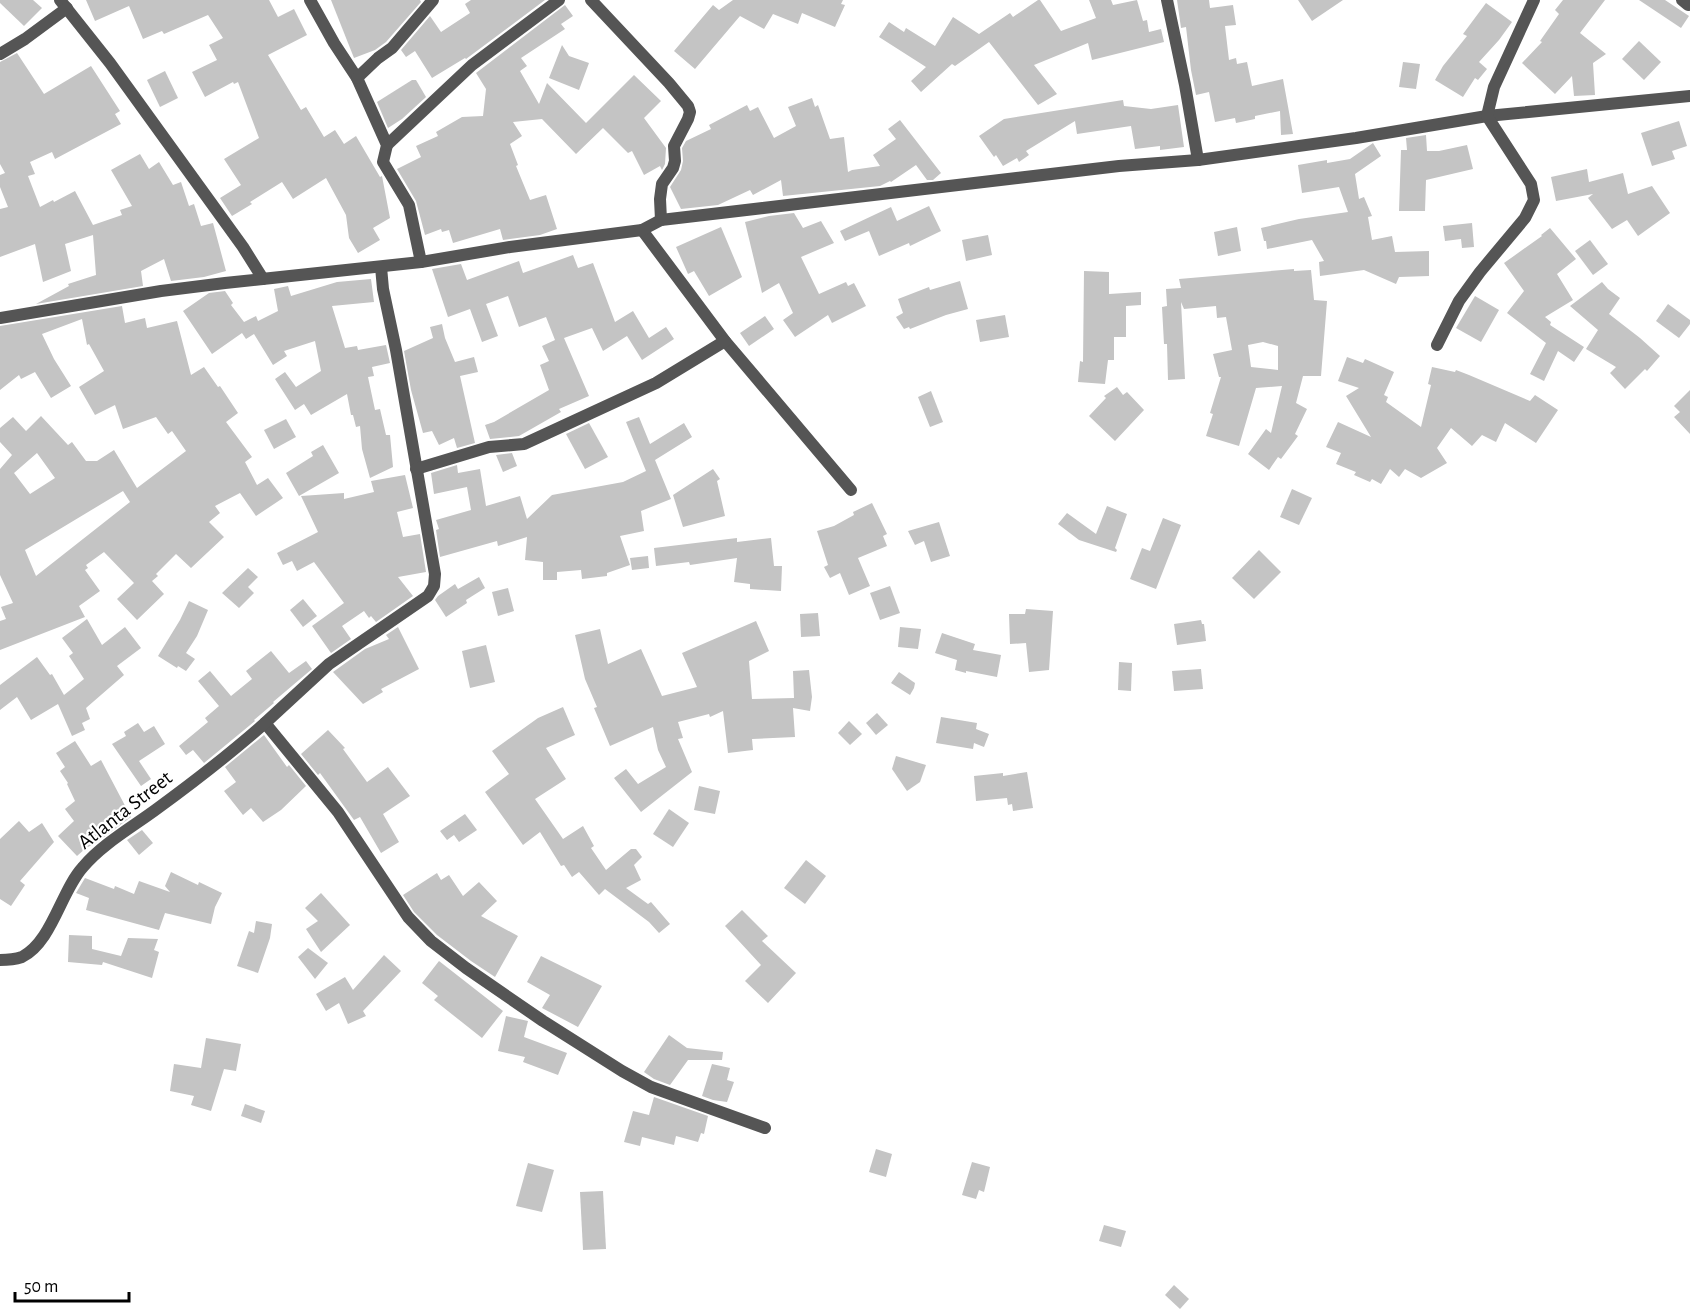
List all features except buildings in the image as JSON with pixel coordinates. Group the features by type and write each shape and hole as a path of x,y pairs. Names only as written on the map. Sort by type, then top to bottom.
{"street":[{"path":"310,0 357,78 387,145"},
{"path":"357,78 392,48 433,0"},
{"path":"421,262 409,205 383,162 387,145 472,65 559,0"},
{"path":"591,0 669,83 688,106 690,112 674,146 675,161 662,184 660,199 662,220"},
{"path":"1167,0 1198,160"},
{"path":"1437,345 1460,301 1480,272 1525,218 1534,200 1531,184 1486,116 1494,87 1534,0"},
{"path":"0,54 25,39 64,4 243,247 263,279"},
{"path":"0,318 161,291 421,262 510,247 642,230 662,220 1119,166 1198,160 1356,138 1486,116 1690,96"},
{"path":"642,230 725,341 851,490"},
{"path":"381,267 416,469 489,447 524,444 656,383 725,341"},
{"name":"Atlanta Street","path":"0,960 22,957 38,945 71,883 83,866 110,843 228,755 329,664 428,596 434,586 435,574 416,469"},
{"path":"265,723 338,812 408,917 431,941 543,1021 622,1071 651,1087 765,1128"}]}
